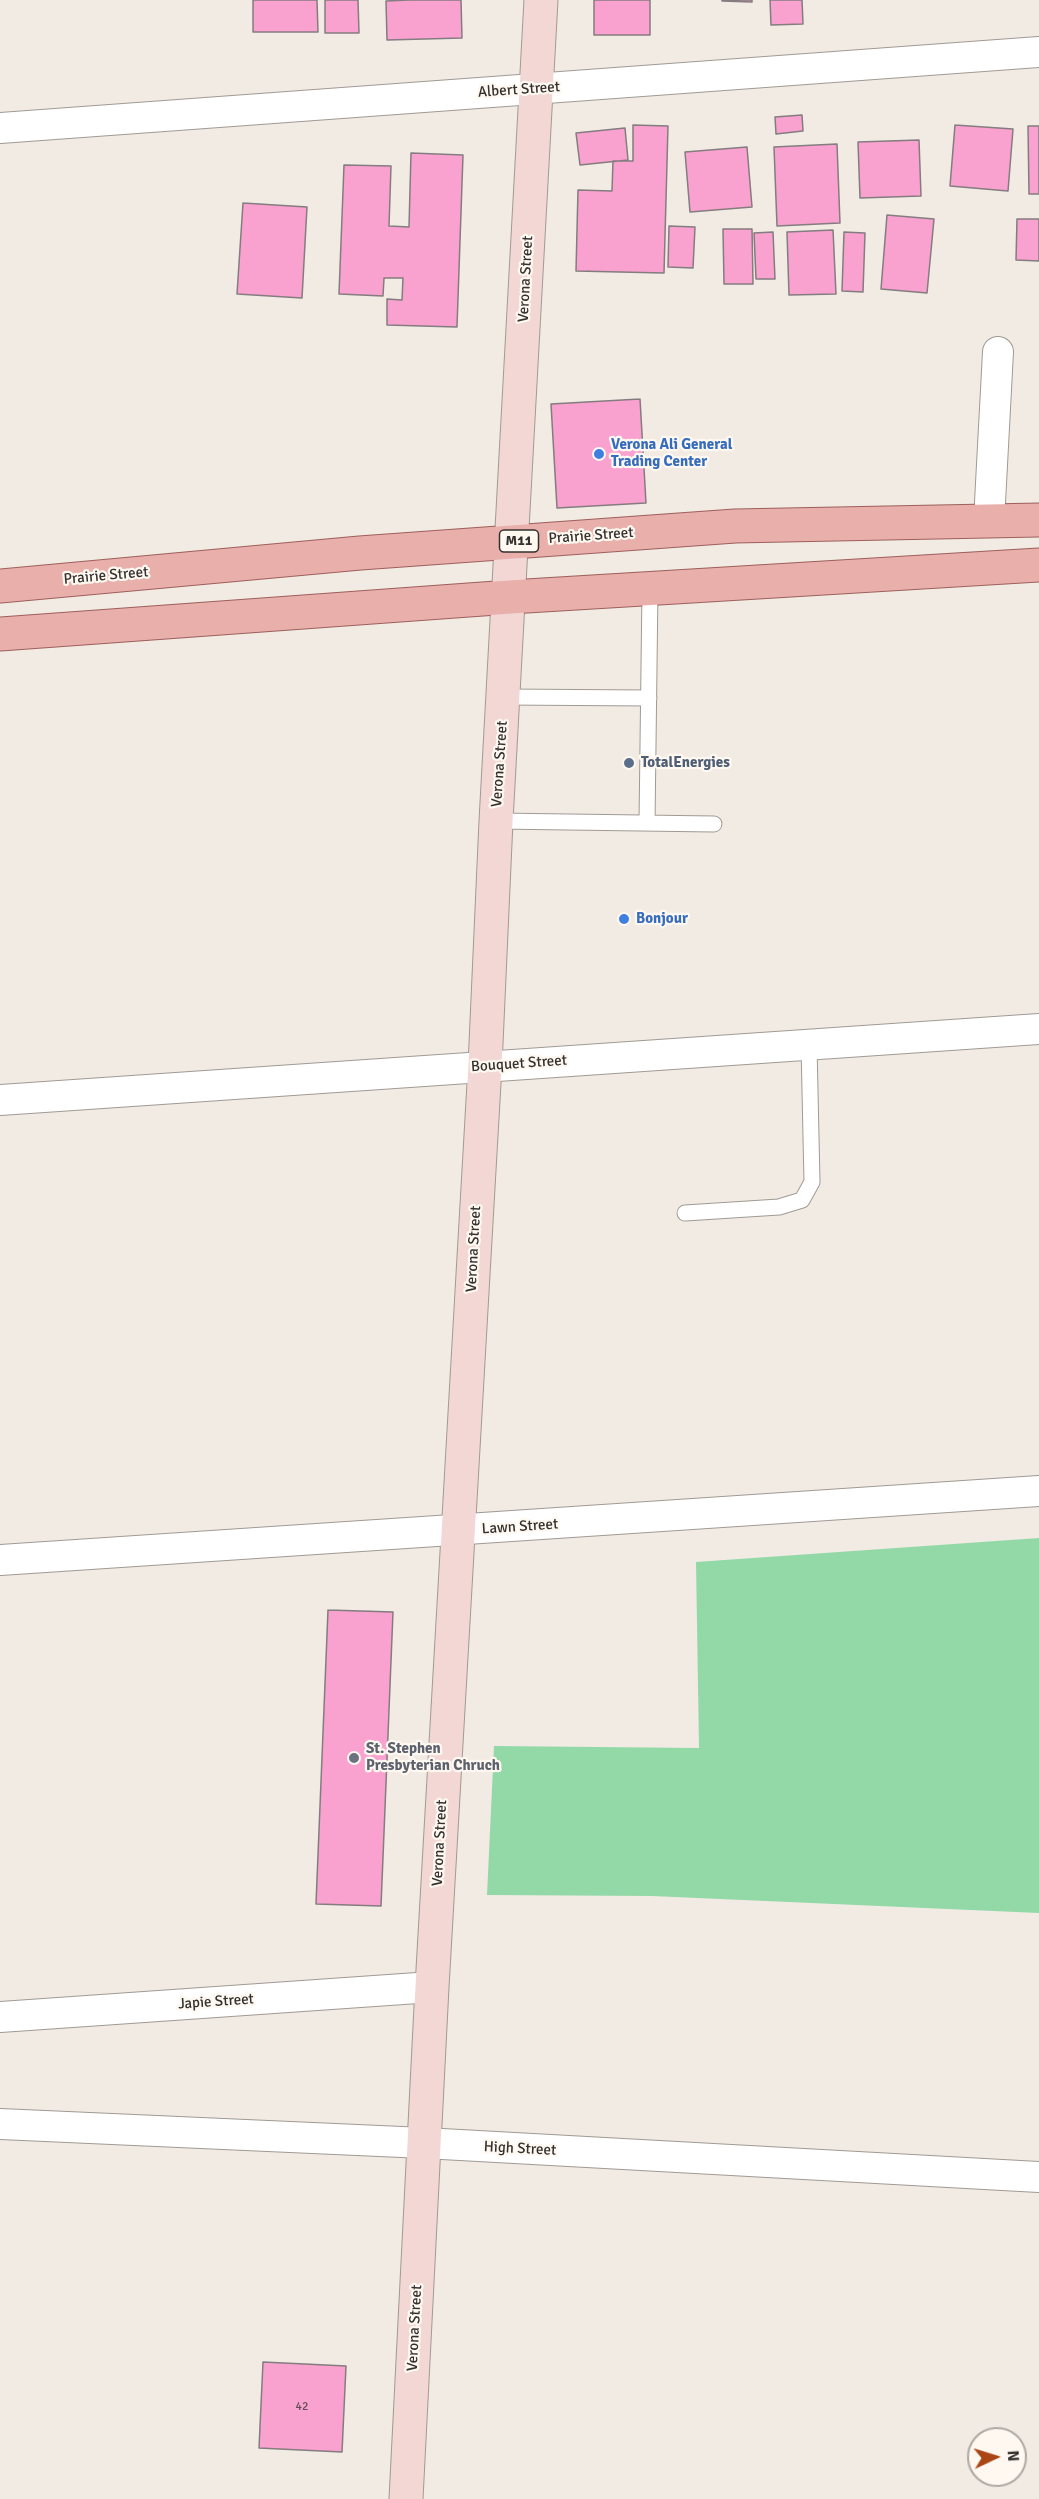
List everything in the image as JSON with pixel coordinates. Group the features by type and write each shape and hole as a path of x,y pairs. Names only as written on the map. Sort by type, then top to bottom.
{"main road":[{"name":"Verona Street","path":"406,2499 541,0"},
{"name":"Prairie Street","path":"0,586 512,542 735,526 1039,520"},
{"path":"0,634 510,597 1039,565"}],"street":[{"name":"Albert Street","path":"0,128 1039,52"},
{"path":"989,521 998,352"},
{"name":"Bouquet Street","path":"0,1100 1039,1029"},
{"name":"Lawn Street","path":"0,1560 457,1532 1039,1491"},
{"name":"Japie Street","path":"0,2018 432,1987"},
{"name":"High Street","path":"0,2124 424,2143 1039,2177"}],"lane":[{"path":"647,823 650,589"},
{"path":"504,697 649,698"},
{"path":"496,821 714,824"},
{"path":"685,1213 779,1207 802,1200 812,1182 810,1045"}],"green space":[{"path":"1039,1538 1039,1913 652,1896 487,1895 494,1746 699,1748 696,1562"}],"building":[{"path":"253,0 317,0 318,32 253,32"},
{"path":"325,0 358,0 359,33 325,33"},
{"path":"461,0 462,38 387,40 386,1"},
{"path":"594,0 650,0 650,35 594,35"},
{"path":"752,0 752,2 722,1"},
{"path":"770,0 802,0 803,24 771,25"},
{"path":"802,115 803,131 776,134 775,117"},
{"path":"633,125 668,126 664,273 576,271 578,190 612,191 613,161 633,161"},
{"path":"955,125 1013,129 1008,191 950,186"},
{"path":"1028,126 1039,126 1039,194 1029,194"},
{"path":"625,128 628,160 580,165 576,133"},
{"path":"919,140 921,196 860,198 858,142"},
{"path":"837,144 840,223 777,226 774,147"},
{"path":"747,147 752,207 690,212 685,152"},
{"path":"411,153 463,155 457,327 387,325 387,299 402,300 403,278 384,278 383,296 339,294 344,165 391,166 389,226 409,227"},
{"path":"243,203 307,207 302,298 237,294"},
{"path":"887,215 934,219 927,293 881,289"},
{"path":"1017,219 1039,219 1039,261 1016,260"},
{"path":"669,226 695,227 693,268 668,267"},
{"path":"723,229 752,229 753,284 724,284"},
{"path":"833,230 836,294 789,295 787,232"},
{"path":"773,232 775,279 756,279 754,233"},
{"path":"844,232 865,233 863,292 842,291"},
{"name":"Verona Ali General Trading Center","path":"640,399 646,503 557,508 551,404"},
{"name":"St. Stephen Presbyterian Chruch","path":"328,1610 393,1612 381,1906 316,1904"},
{"path":"263,2362 346,2366 342,2452 259,2448"}],"place":[{"name":"Verona Ali General Trading Center","path":"599,454"},
{"name":"TotalEnergies","path":"629,763"},
{"name":"Bonjour","path":"624,919"},
{"name":"St. Stephen Presbyterian Chruch","path":"354,1758"}]}
